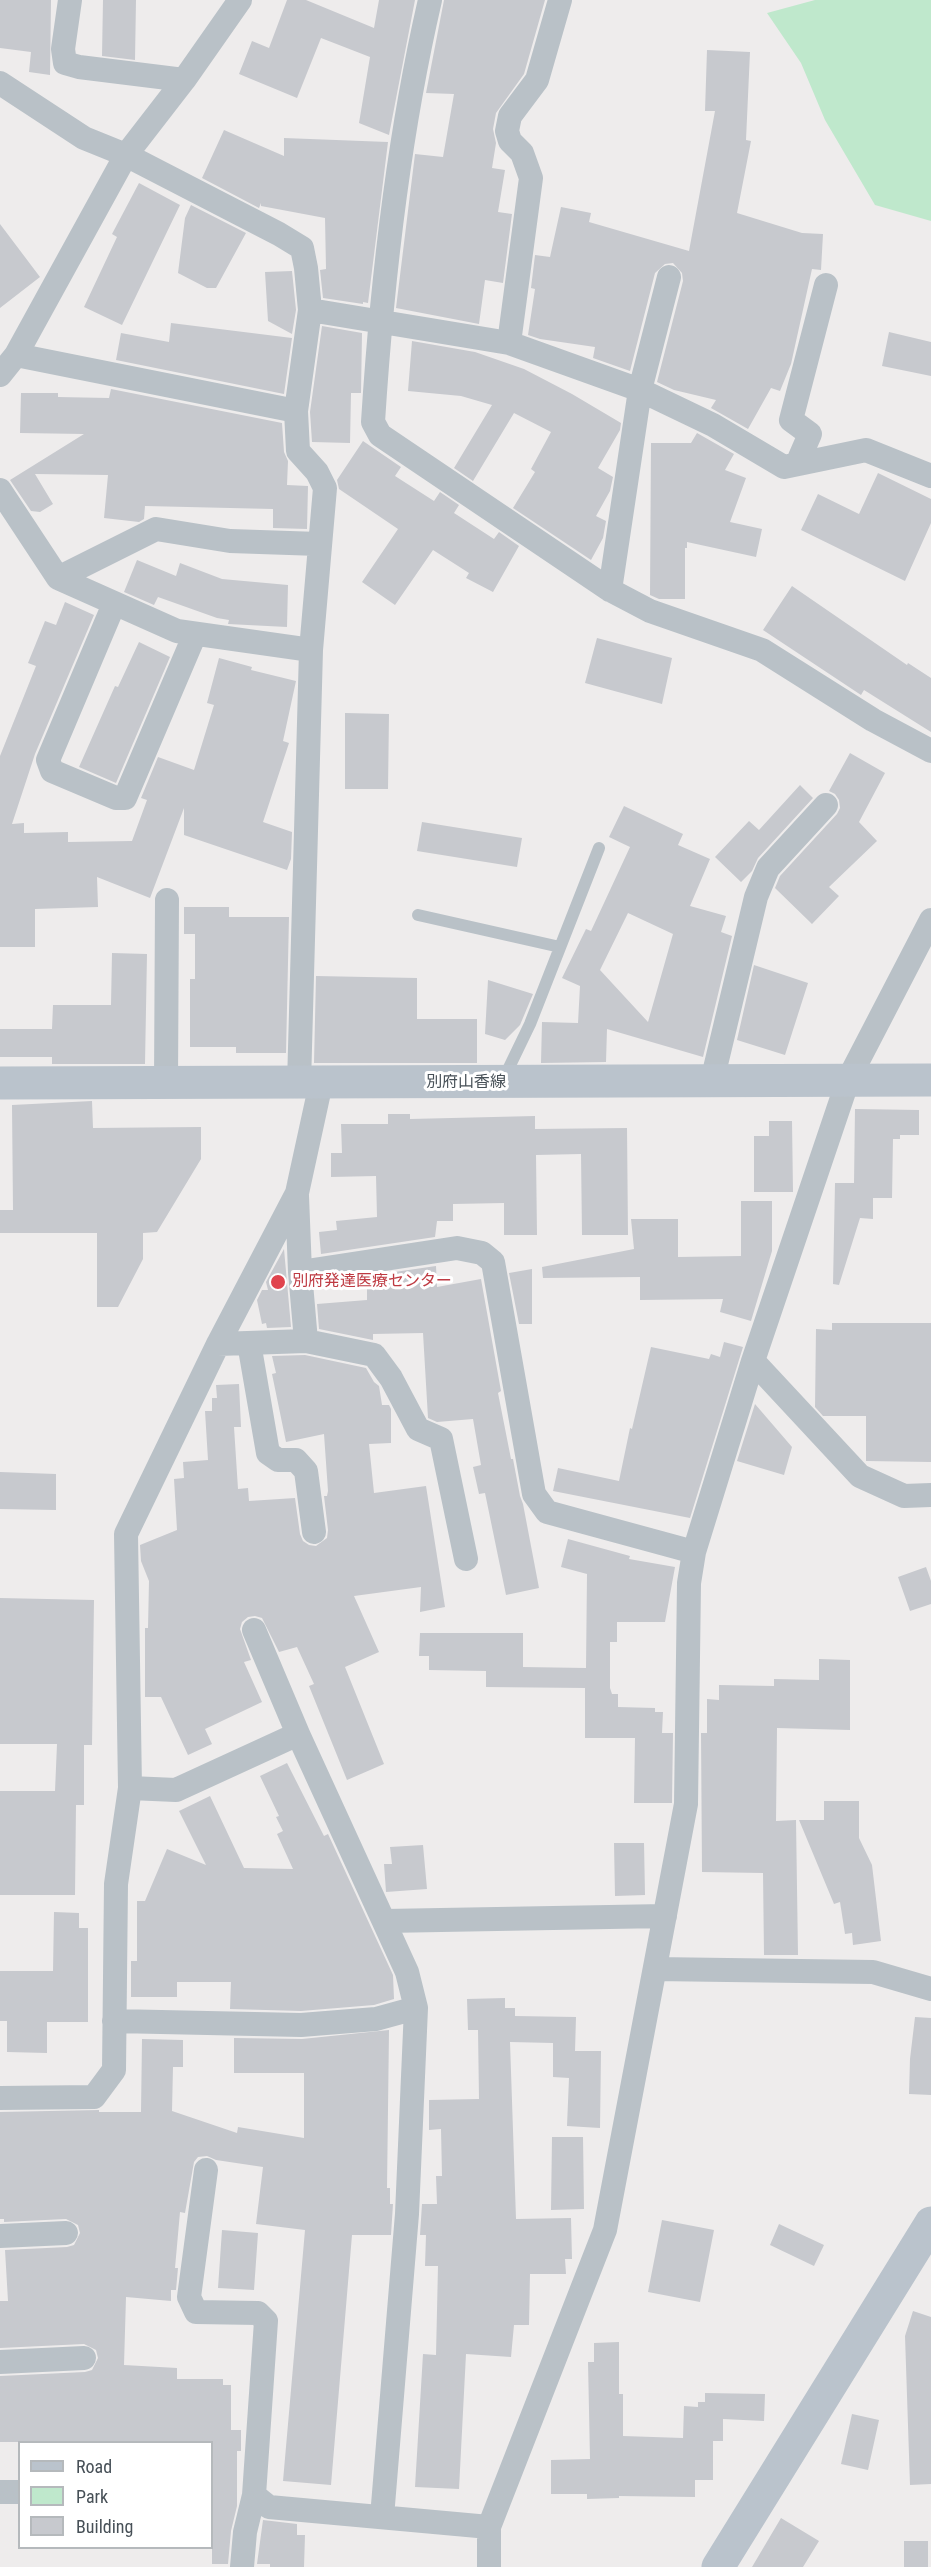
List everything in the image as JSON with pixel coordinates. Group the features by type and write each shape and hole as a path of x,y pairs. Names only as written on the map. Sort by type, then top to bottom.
{"main road":[{"name":"別府山香線","path":"0,1083 931,1080"},
{"path":"718,2567 931,2223"}],"street":[{"path":"69,0 63,49 65,63 79,67 184,80"},
{"path":"0,375 16,355 126,155 184,80 240,0"},
{"path":"430,0 398,171 379,321 373,422 380,435 610,590 650,611 762,651 873,720 931,751"},
{"path":"509,343 531,178 522,153 510,141 507,130 510,116 537,80 561,0"},
{"path":"0,83 84,138 126,155 302,248 310,310 296,411 298,451 317,472 325,488 311,650 310,1083 297,1193 300,1272 306,1341"},
{"path":"610,590 640,390 669,277"},
{"path":"797,464 810,434 790,420 826,285"},
{"path":"310,310 509,343 640,390 712,425 784,467 866,450 931,476"},
{"path":"16,355 296,411"},
{"path":"0,490 58,578 177,631 311,650"},
{"path":"58,578 156,529 230,541 319,544"},
{"path":"114,604 48,760 52,771 116,798 125,798 195,634"},
{"path":"712,1081 756,897 768,868 826,805"},
{"path":"166,1083 167,900"},
{"path":"489,2567 489,2527 605,2230 686,1804 689,1583 694,1552 753,1361 848,1080 931,920"},
{"path":"0,2098 94,2097 114,2070 116,1884 130,1788 126,1534 218,1344 297,1193"},
{"path":"300,1272 457,1248 482,1253 493,1262 534,1494 547,1512 694,1552"},
{"path":"218,1344 306,1341 374,1355 391,1377 418,1429 441,1439 466,1559"},
{"path":"249,1343 268,1453 278,1460 297,1460 306,1471 314,1532"},
{"path":"753,1361 860,1476 903,1496 931,1495"},
{"path":"254,1630 298,1734 407,1972 416,2008 407,2214 382,2517"},
{"path":"130,1788 176,1790 298,1734"},
{"path":"385,1921 665,1916"},
{"path":"655,1969 873,1972 931,1989"},
{"path":"114,2021 301,2025 376,2019 416,2008"},
{"path":"206,2170 189,2297 196,2312 258,2313 266,2321 254,2495 245,2532 242,2567"},
{"path":"0,2236 66,2233"},
{"path":"0,2362 84,2358"},
{"path":"0,2492 18,2492"},
{"path":"254,2495 269,2507 489,2527"}],"lane":[{"path":"501,1083 530,1024 599,848"},
{"path":"418,915 560,947"}],"green space":[{"path":"815,0 931,0 931,221 875,205 825,120 801,63 767,13"}],"building":[{"path":"0,0 51,0 50,75 29,72 31,52 0,48"},
{"path":"103,0 136,0 135,60 102,56"},
{"path":"287,0 306,0 374,28 379,0 415,0 389,135 359,123 370,57 321,38 297,98 239,74 252,41 269,48"},
{"path":"444,0 545,0 524,74 496,113 493,129 496,143 492,168 505,170 498,212 512,214 503,283 485,280 479,324 396,308 415,154 443,157 454,94 426,93"},
{"path":"707,50 750,52 746,140 751,141 737,213 802,233 823,234 821,270 812,269 791,364 780,391 771,388 748,429 711,408 716,400 674,390 657,382 683,281 682,273 673,263 665,264 655,273 630,371 593,358 595,347 540,339 528,335 535,289 531,288 535,255 550,257 561,207 591,213 589,222 689,251 715,111 705,111"},
{"path":"224,130 284,156 284,138 388,142 368,303 323,298 320,270 326,269 325,218 261,206 261,203 259,208 202,178"},
{"path":"139,183 180,205 122,325 84,307 117,237 112,234"},
{"path":"191,205 246,233 216,288 207,288 178,273 185,218"},
{"path":"0,224 40,277 0,308"},
{"path":"292,271 296,310 292,334 268,321 265,272"},
{"path":"171,323 292,338 284,394 116,360 121,333 169,342"},
{"path":"322,326 362,333 361,393 351,393 350,443 312,442 310,412"},
{"path":"889,332 931,342 931,376 882,366"},
{"path":"412,341 475,352 524,369 621,423 620,430 598,468 613,477 610,491 596,516 606,521 603,538 591,560 513,508 535,472 531,469 551,432 514,413 473,481 454,468 492,405 461,396 408,391"},
{"path":"111,389 282,423 284,452 288,461 287,485 308,486 307,529 273,528 273,509 145,506 144,519 139,522 104,518 108,475 35,474 53,504 40,512 31,511 10,480 84,434 20,433 21,393 58,393 58,397 109,398"},
{"path":"697,433 734,454 725,470 746,478 730,522 762,529 756,557 687,542 685,599 659,599 650,595 651,443 691,443"},
{"path":"363,441 401,467 395,476 434,501 440,492 459,505 454,513 494,539 499,532 519,546 493,592 466,578 469,573 433,550 395,605 362,582 398,529 339,489 337,480"},
{"path":"878,473 931,499 931,523 905,581 801,530 818,494 859,514"},
{"path":"137,560 176,576 180,563 222,579 288,585 287,627 228,624 229,620 158,597 154,605 124,592"},
{"path":"792,586 907,665 908,663 931,678 931,732 864,690 861,695 763,630"},
{"path":"65,602 94,615 35,754 12,824 24,823 24,833 68,832 68,842 132,841 147,800 141,798 158,757 194,770 214,705 207,703 219,658 252,667 251,670 296,681 283,741 289,743 263,822 292,832 291,859 287,870 184,835 184,808 150,898 97,877 98,907 35,909 35,947 0,947 0,756 36,666 28,663 45,621 56,625"},
{"path":"597,638 672,658 662,704 585,683"},
{"path":"139,642 170,657 116,783 79,767 115,686 118,687"},
{"path":"345,713 389,714 388,789 345,789"},
{"path":"850,753 885,773 859,822 877,841 829,887 839,896 812,924 775,888 780,876 837,814 840,808 839,800 829,791"},
{"path":"800,785 813,798 758,858 752,871 741,882 715,857 749,821 759,830"},
{"path":"624,806 683,834 678,845 710,859 690,906 726,916 721,932 732,936 703,1057 607,1029 606,1062 541,1063 542,1022 578,1023 580,986 562,978 586,929 591,931 630,847 609,837","holes":["628,913 673,934 648,1022 600,970"]},
{"path":"422,822 522,838 517,867 417,851"},
{"path":"184,907 229,907 229,917 289,917 286,1053 236,1053 236,1047 190,1047 190,979 195,979 195,934 184,934"},
{"path":"112,953 147,954 145,1064 52,1064 52,1057 0,1057 0,1029 52,1029 53,1005 111,1005"},
{"path":"754,965 808,983 785,1055 737,1040"},
{"path":"316,976 417,978 417,1019 477,1019 477,1063 314,1063"},
{"path":"488,980 533,994 520,1025 505,1040 485,1034"},
{"path":"92,1101 93,1128 201,1127 201,1159 157,1232 143,1233 143,1259 118,1307 97,1307 97,1233 0,1233 0,1210 13,1210 12,1105"},
{"path":"855,1109 919,1110 919,1135 900,1135 900,1139 893,1139 892,1198 873,1198 873,1219 860,1218 839,1285 833,1284 835,1183 854,1183"},
{"path":"388,1114 410,1114 410,1119 535,1116 535,1129 627,1128 628,1235 582,1235 581,1154 536,1155 537,1235 504,1235 504,1203 453,1204 453,1221 437,1221 435,1237 321,1254 319,1232 337,1230 336,1221 377,1217 376,1176 331,1177 331,1153 342,1153 341,1124 388,1124"},
{"path":"769,1121 792,1121 793,1192 754,1192 754,1136 769,1136"},
{"path":"741,1201 772,1201 772,1251 751,1321 720,1312 723,1299 640,1300 640,1277 543,1278 542,1267 634,1249 631,1219 678,1219 678,1257 741,1256"},
{"path":"284,1249 291,1327 267,1328 266,1323 262,1324 257,1300 262,1290 268,1290 266,1282"},
{"path":"436,1266 437,1287 481,1279 501,1391 498,1393 539,1588 506,1595 485,1493 479,1494 473,1467 481,1465 473,1419 437,1422 428,1418 423,1333 373,1334 373,1340 319,1329 317,1304 367,1300 367,1276"},
{"path":"532,1269 532,1324 519,1324 509,1273"},
{"path":"832,1323 931,1323 931,1462 866,1461 866,1416 823,1416 815,1407 816,1329 832,1330"},
{"path":"724,1342 743,1347 690,1518 553,1491 558,1468 619,1481 651,1347 709,1359 711,1354 720,1357"},
{"path":"305,1355 366,1368 379,1386 382,1405 389,1405 391,1409 391,1443 369,1444 374,1493 426,1486 445,1607 420,1612 421,1587 354,1596 379,1652 345,1667 384,1764 347,1780 309,1686 314,1684 297,1647 279,1652 262,1618 248,1617 242,1622 240,1629 251,1660 244,1662 262,1702 205,1729 212,1744 188,1755 161,1697 145,1697 145,1628 148,1628 149,1581 141,1561 140,1545 177,1530 174,1479 184,1478 183,1462 208,1460 205,1411 212,1411 212,1398 217,1398 216,1385 239,1384 241,1427 234,1427 238,1489 248,1488 249,1501 295,1498 303,1541 316,1546 327,1538 324,1496 327,1496 328,1491 324,1434 286,1442 272,1374 276,1373 272,1356"},
{"path":"755,1404 792,1447 784,1475 737,1461"},
{"path":"0,1472 56,1474 56,1510 0,1509"},
{"path":"568,1539 630,1556 629,1559 675,1567 665,1622 617,1622 617,1642 610,1642 610,1688 612,1694 618,1694 618,1707 655,1708 655,1712 663,1712 662,1733 673,1733 672,1803 634,1803 635,1738 585,1738 585,1688 486,1687 486,1671 429,1670 429,1656 419,1656 420,1633 523,1633 523,1667 586,1668 587,1574 561,1567"},
{"path":"926,1567 931,1581 931,1604 910,1611 898,1577"},
{"path":"0,1598 94,1600 92,1745 84,1745 84,1805 76,1805 75,1895 0,1895 0,1791 55,1791 57,1744 0,1744"},
{"path":"819,1659 850,1660 850,1730 777,1728 776,1821 796,1820 798,1955 764,1955 763,1873 702,1872 701,1733 707,1733 707,1699 719,1700 719,1685 774,1686 774,1679 819,1680"},
{"path":"287,1763 324,1836 328,1834 393,1975 394,1999 374,2005 301,2011 230,2009 231,1982 177,1982 177,1997 131,1997 131,1961 137,1961 137,1901 145,1901 167,1849 206,1865 179,1811 210,1796 244,1868 293,1869 277,1834 283,1831 276,1817 279,1816 260,1776"},
{"path":"824,1801 859,1801 859,1838 872,1865 881,1941 853,1945 852,1933 845,1934 840,1902 834,1904 799,1820 824,1820"},
{"path":"614,1843 644,1843 645,1895 615,1896"},
{"path":"423,1845 427,1889 386,1892 384,1864 392,1864 390,1847"},
{"path":"54,1912 79,1913 79,1928 88,1928 88,2022 47,2022 47,2053 7,2052 7,2021 0,2021 0,1971 53,1971"},
{"path":"505,1998 505,2008 515,2008 515,2016 576,2017 575,2051 601,2051 600,2128 567,2126 569,2078 553,2077 553,2043 510,2042 516,2219 571,2218 572,2259 565,2259 566,2274 530,2274 529,2325 514,2325 511,2357 466,2354 459,2489 415,2487 423,2354 436,2355 438,2266 425,2266 426,2235 420,2235 422,2204 437,2204 436,2176 442,2176 441,2129 429,2130 429,2100 479,2099 478,2030 468,2030 467,1999"},
{"path":"915,2017 931,2018 931,2095 909,2094"},
{"path":"389,2030 387,2188 390,2188 390,2204 393,2204 391,2235 352,2235 331,2485 283,2481 305,2230 256,2224 263,2167 216,2160 207,2156 198,2157 194,2162 185,2213 180,2212 175,2268 178,2268 176,2290 171,2290 171,2301 126,2297 124,2365 177,2368 177,2379 223,2379 223,2385 231,2385 231,2430 241,2430 241,2451 237,2451 237,2506 231,2531 228,2564 212,2564 213,2441 0,2442 0,2376 85,2372 92,2370 98,2358 96,2350 84,2344 0,2348 0,2301 8,2301 5,2250 67,2247 74,2245 80,2233 78,2225 66,2219 4,2222 4,2219 0,2219 0,2112 99,2110 99,2112 141,2112 142,2039 183,2040 183,2067 173,2067 172,2111 237,2133 238,2127 304,2138 304,2073 234,2073 234,2038 302,2039"},
{"path":"552,2137 583,2137 584,2209 551,2210"},
{"path":"662,2220 714,2230 700,2302 648,2292"},
{"path":"779,2224 824,2245 814,2266 770,2245"},
{"path":"222,2230 258,2233 254,2290 218,2288"},
{"path":"913,2311 931,2317 931,2484 910,2485 905,2336"},
{"path":"619,2342 619,2394 623,2394 623,2436 683,2438 684,2406 698,2407 698,2402 705,2402 705,2393 765,2394 764,2421 723,2419 723,2441 713,2441 713,2480 695,2480 695,2497 619,2496 619,2498 587,2499 587,2494 551,2494 551,2460 590,2459 588,2362 594,2362 594,2343"},
{"path":"852,2414 879,2420 868,2470 841,2464"},
{"path":"781,2518 819,2541 803,2567 752,2567"},
{"path":"263,2520 297,2524 297,2535 305,2535 304,2567 270,2567 270,2564 257,2564"},
{"path":"904,2541 928,2541 928,2567 904,2567"}],"place":[{"name":"別府発達医療センター","path":"278,1282"}]}
